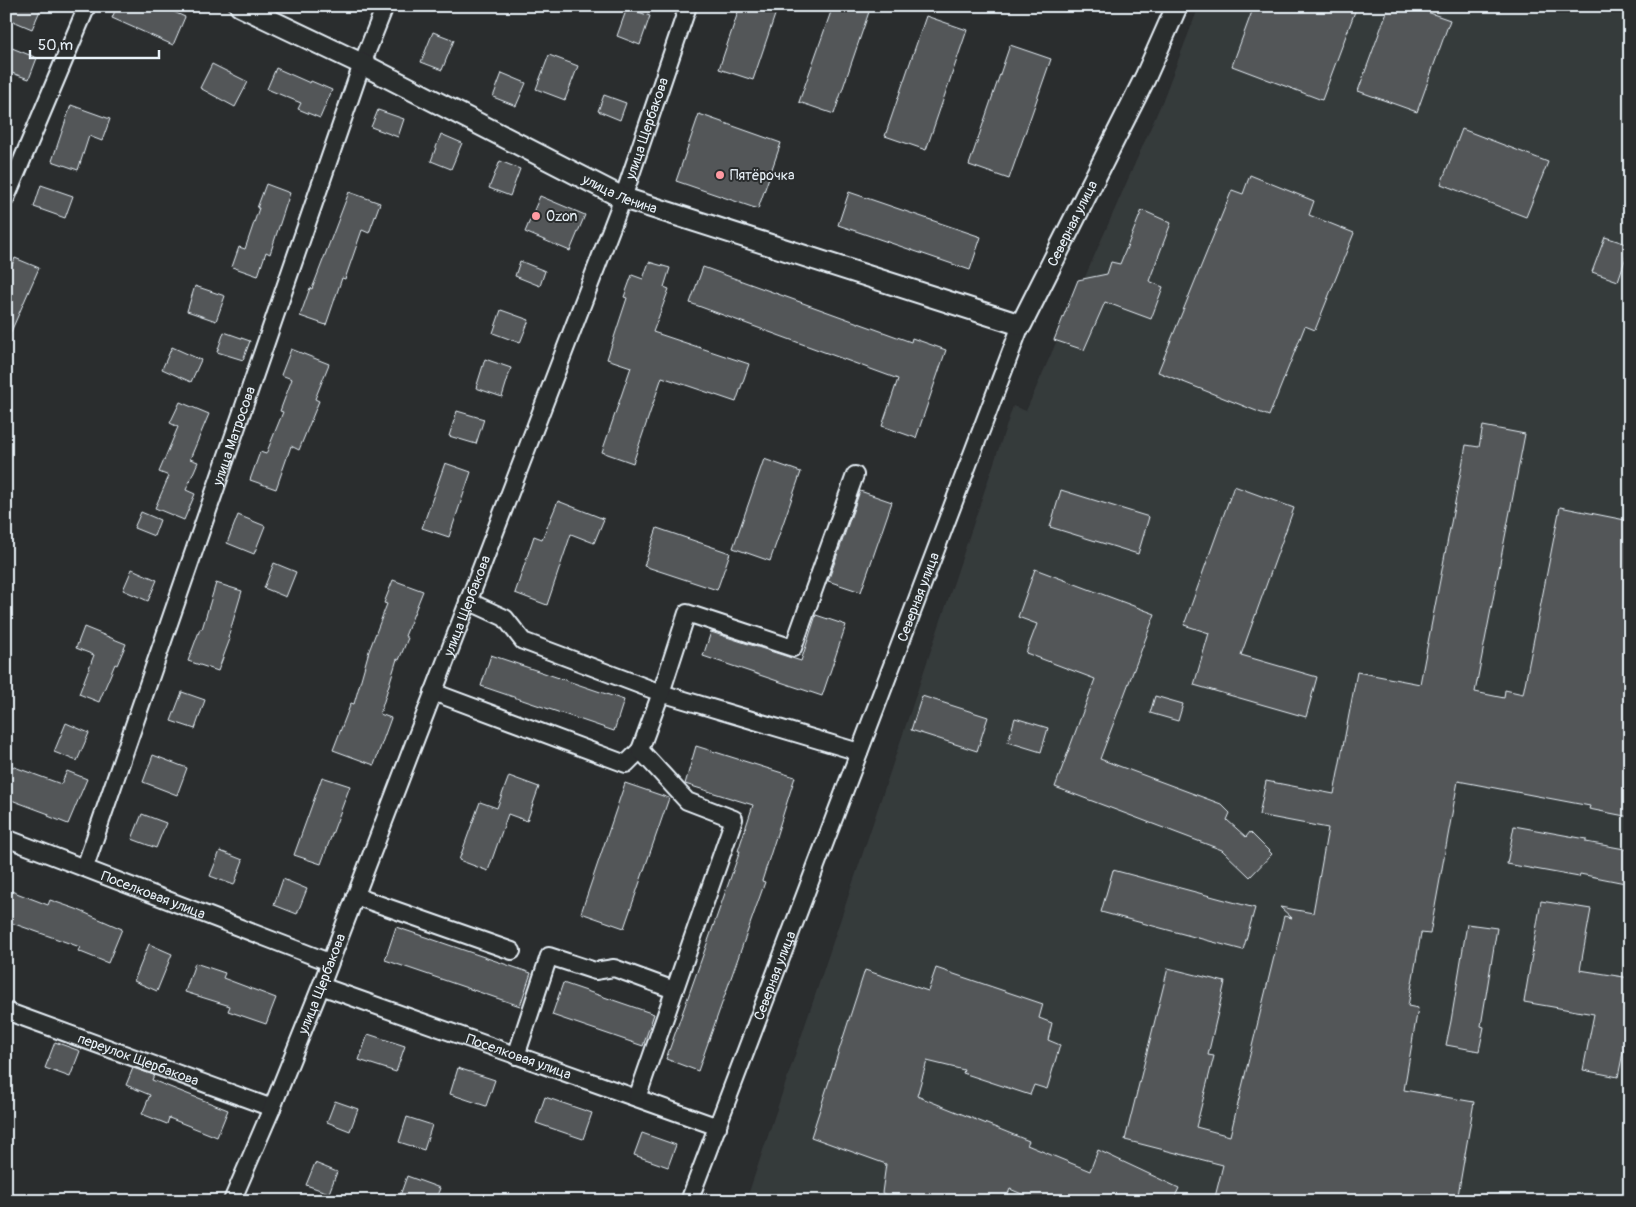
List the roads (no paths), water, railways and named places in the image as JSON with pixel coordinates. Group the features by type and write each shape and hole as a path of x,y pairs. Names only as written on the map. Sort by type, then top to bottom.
{"street":[{"path":"6,198 87,6"},
{"name":"улица Ленина","path":"240,6 362,64 623,198 1021,325"},
{"name":"улица Матросова","path":"85,867 362,64 385,6"},
{"name":"улица Щербакова","path":"232,1201 321,986 623,198 688,6"},
{"name":"Северная улица","path":"689,1201 1021,325 1145,78 1177,6"},
{"path":"433,692 626,764 640,750 687,613 793,648 856,474"},
{"path":"468,601 504,618 523,641 661,693 859,752"},
{"path":"637,1098 734,820 687,801 640,750"},
{"name":"Поселковая улица","path":"6,838 329,962"},
{"path":"354,896 512,951"},
{"path":"516,1056 549,956 595,971 614,968 674,990"},
{"name":"Поселковая улица","path":"321,986 718,1127"},
{"name":"переулок Щербакова","path":"6,1010 272,1108"}],"place":[{"name":"Пятёрочка","path":"720,175"},
{"name":"Ozon","path":"536,216"}]}
